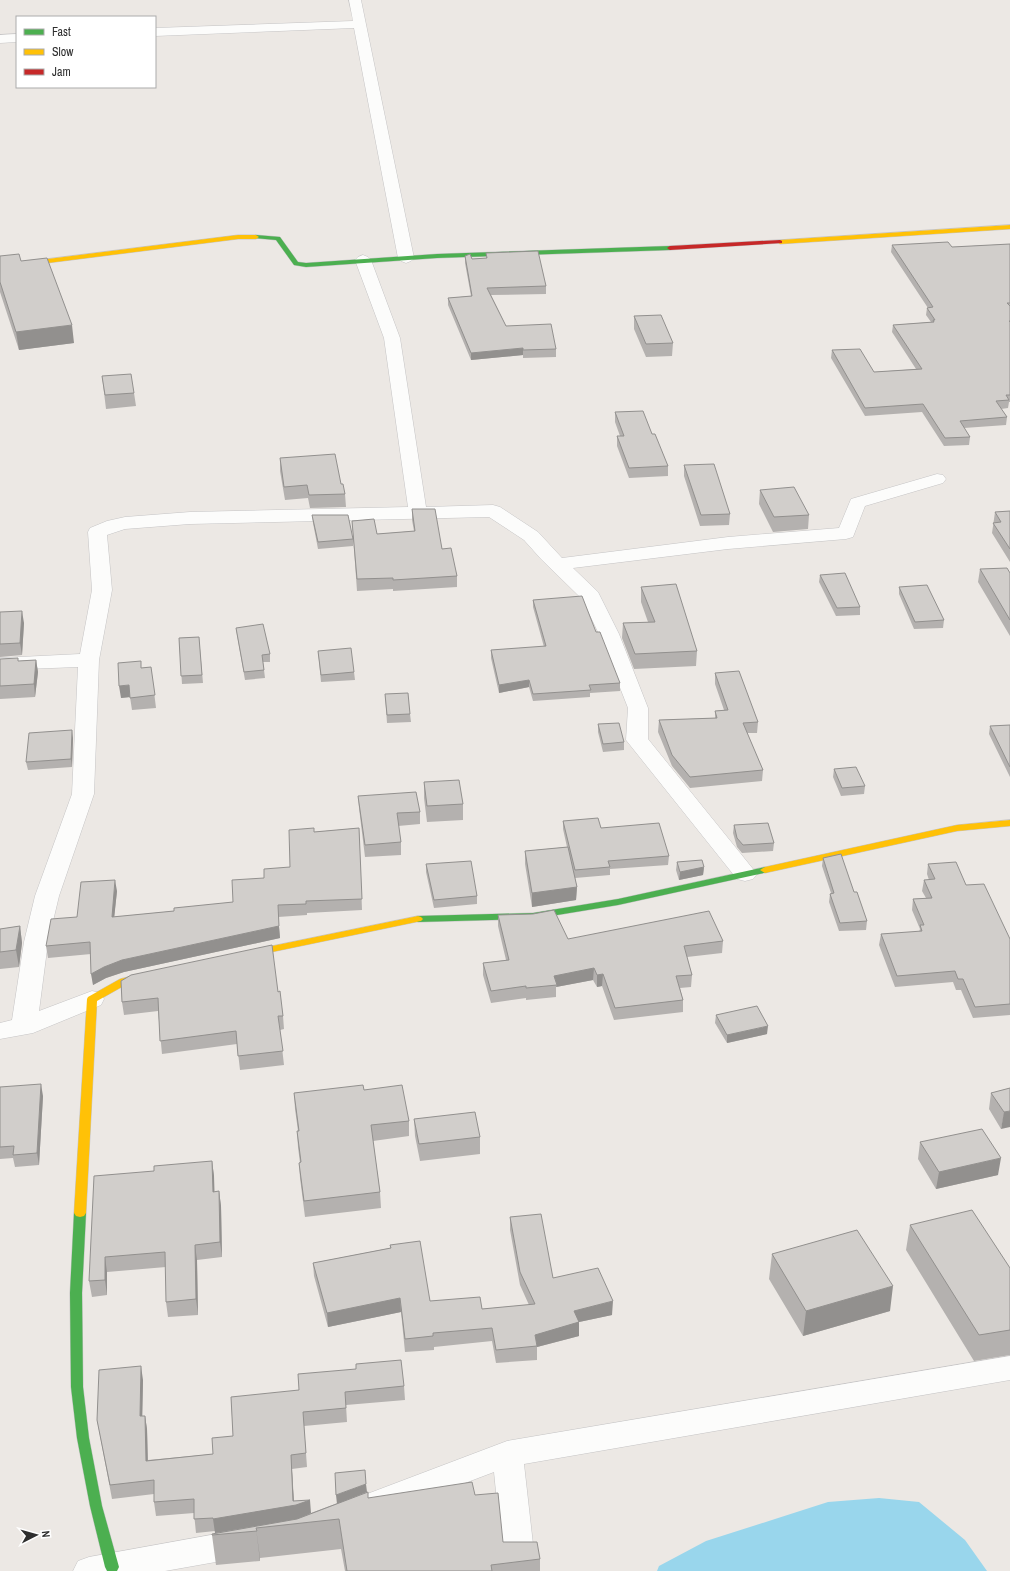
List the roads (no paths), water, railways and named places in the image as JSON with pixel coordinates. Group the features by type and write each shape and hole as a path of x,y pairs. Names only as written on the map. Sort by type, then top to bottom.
{"street":[{"path":"355,0 364,53 406,258"},
{"path":"156,32 360,24"},
{"path":"0,39 16,38"},
{"path":"0,267 238,237 278,238 296,264 406,258 742,245 1010,227"},
{"path":"363,260 392,338 418,512"},
{"path":"558,564 728,543 846,533 857,503 937,480"},
{"path":"24,1027 36,942 47,896 83,794 89,660 102,590 97,532 114,525 190,518 493,510 531,536 591,596 609,634 638,708 636,740 745,874"},
{"path":"0,664 89,660"},
{"path":"232,957 417,920 541,915 618,902 957,828 1010,823"},
{"path":"0,1031 24,1027 92,999 124,981 155,974"},
{"path":"92,999 76,1293 76,1387 83,1438 95,1498 101,1569 268,1538"},
{"path":"351,1513 507,1454 1010,1368"},
{"path":"507,1454 520,1571"}],"water":[{"path":"879,1498 919,1502 965,1540 987,1571 657,1571 659,1566 706,1541 828,1502"}]}
